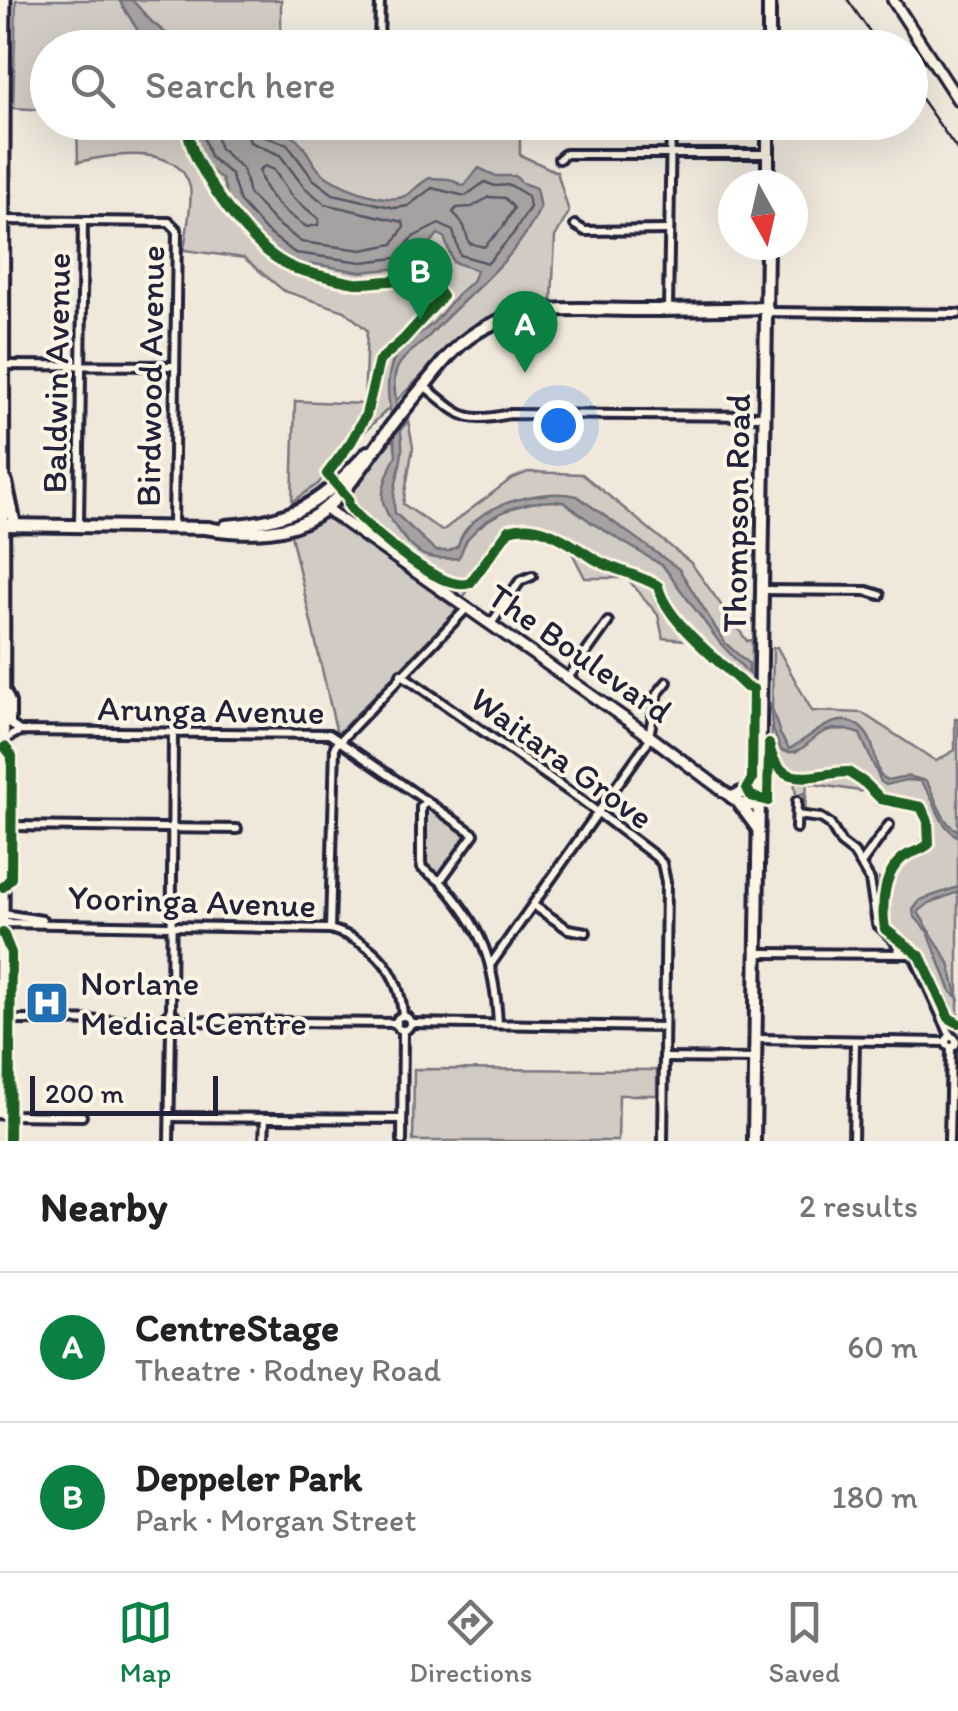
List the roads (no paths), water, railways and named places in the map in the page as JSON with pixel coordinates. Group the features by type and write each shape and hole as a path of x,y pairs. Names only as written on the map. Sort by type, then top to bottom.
{"highway":[{"path":"4,0 1,458 6,525 2,891 5,1113"}],"main road":[{"path":"769,0 769,30"},
{"path":"768,140 768,170"},
{"name":"Thompson Road","path":"754,1141 767,260"},
{"path":"6,525 205,528 274,521 322,505 464,340 506,318 550,310 767,310"},
{"path":"758,830 736,800 759,784"}],"street":[{"path":"379,30 380,0"},
{"path":"894,0 913,30"},
{"path":"928,53 958,100"},
{"path":"668,310 670,140"},
{"path":"560,159 565,154 768,154"},
{"path":"3,220 82,221"},
{"name":"Birdwood Avenue","path":"82,221 169,222 175,226 173,527"},
{"name":"Baldwin Avenue","path":"79,526 82,221"},
{"path":"575,225 584,231 668,230"},
{"path":"767,310 958,314"},
{"path":"2,365 175,366"},
{"path":"424,386 470,420 480,421 509,414 765,416"},
{"name":"The Boulevard","path":"322,505 736,800 759,807"},
{"path":"491,624 520,581 532,576"},
{"path":"762,590 867,591 880,595"},
{"name":"Arunga Avenue","path":"20,731 329,734 339,739 467,608"},
{"path":"568,678 608,622"},
{"name":"Waitara Grove","path":"401,674 598,812 662,863 666,882 662,1141"},
{"path":"491,964 650,736 658,693 666,682"},
{"path":"2,891 11,878 12,756 5,743 20,731 11,725 11,702 5,689"},
{"path":"169,1141 173,734"},
{"path":"330,929 333,754 339,739 475,834 440,881"},
{"path":"426,800 422,807 422,868 440,881 473,923 491,964 498,1024"},
{"path":"796,828 797,801"},
{"path":"797,815 821,818 854,853 870,880 878,924 900,952"},
{"path":"12,826 237,829"},
{"path":"861,864 889,826"},
{"path":"533,905 568,929 586,932"},
{"path":"2,920 11,952 5,1113 9,1141"},
{"name":"Yooringa Avenue","path":"2,920 330,929 353,936 379,956 398,983 402,1141"},
{"path":"757,953 900,952 915,958 949,1042 950,1141"},
{"path":"11,1020 664,1027"},
{"path":"755,1040 949,1042"},
{"path":"853,1141 855,1041"},
{"path":"664,1058 755,1059"},
{"path":"5,1113 82,1116"},
{"path":"170,1116 402,1119"},
{"path":"264,1118 264,1141"}],"water":[{"path":"119,0 132,0 162,30 138,30"},
{"path":"194,140 297,140 326,176 373,196 405,196 430,178 449,179 464,186 479,168 496,176 515,176 536,188 540,208 518,245 397,368 395,391 402,452 395,513 436,551 449,551 458,546 475,520 490,510 526,497 577,496 679,569 725,643 749,664 749,674 720,643 663,566 564,502 538,502 500,513 469,537 458,558 430,557 413,547 394,524 383,501 396,456 388,398 390,370 404,345 435,321 471,283 477,270 453,262 444,237 438,234 430,244 419,244 408,265 402,268 361,272 314,264 298,266 259,238 232,209 222,179 202,164"},
{"path":"770,702 789,749 838,721 858,726 870,740 880,775 887,780 908,776 926,781 958,837 944,824 920,781 886,785 881,782 860,734 830,730 799,750 781,750 772,727"},
{"path":"958,887 958,892 929,903 918,912 949,963 958,998 951,992 928,932 913,910 920,900"}],"railway":[{"path":"848,0 869,30"},
{"path":"928,108 958,151"}],"place":[{"name":"Deppeler Park","path":"420,320"},
{"name":"CentreStage","path":"525,373"},
{"name":"Norlane Medical Centre","path":"47,1003"}]}
